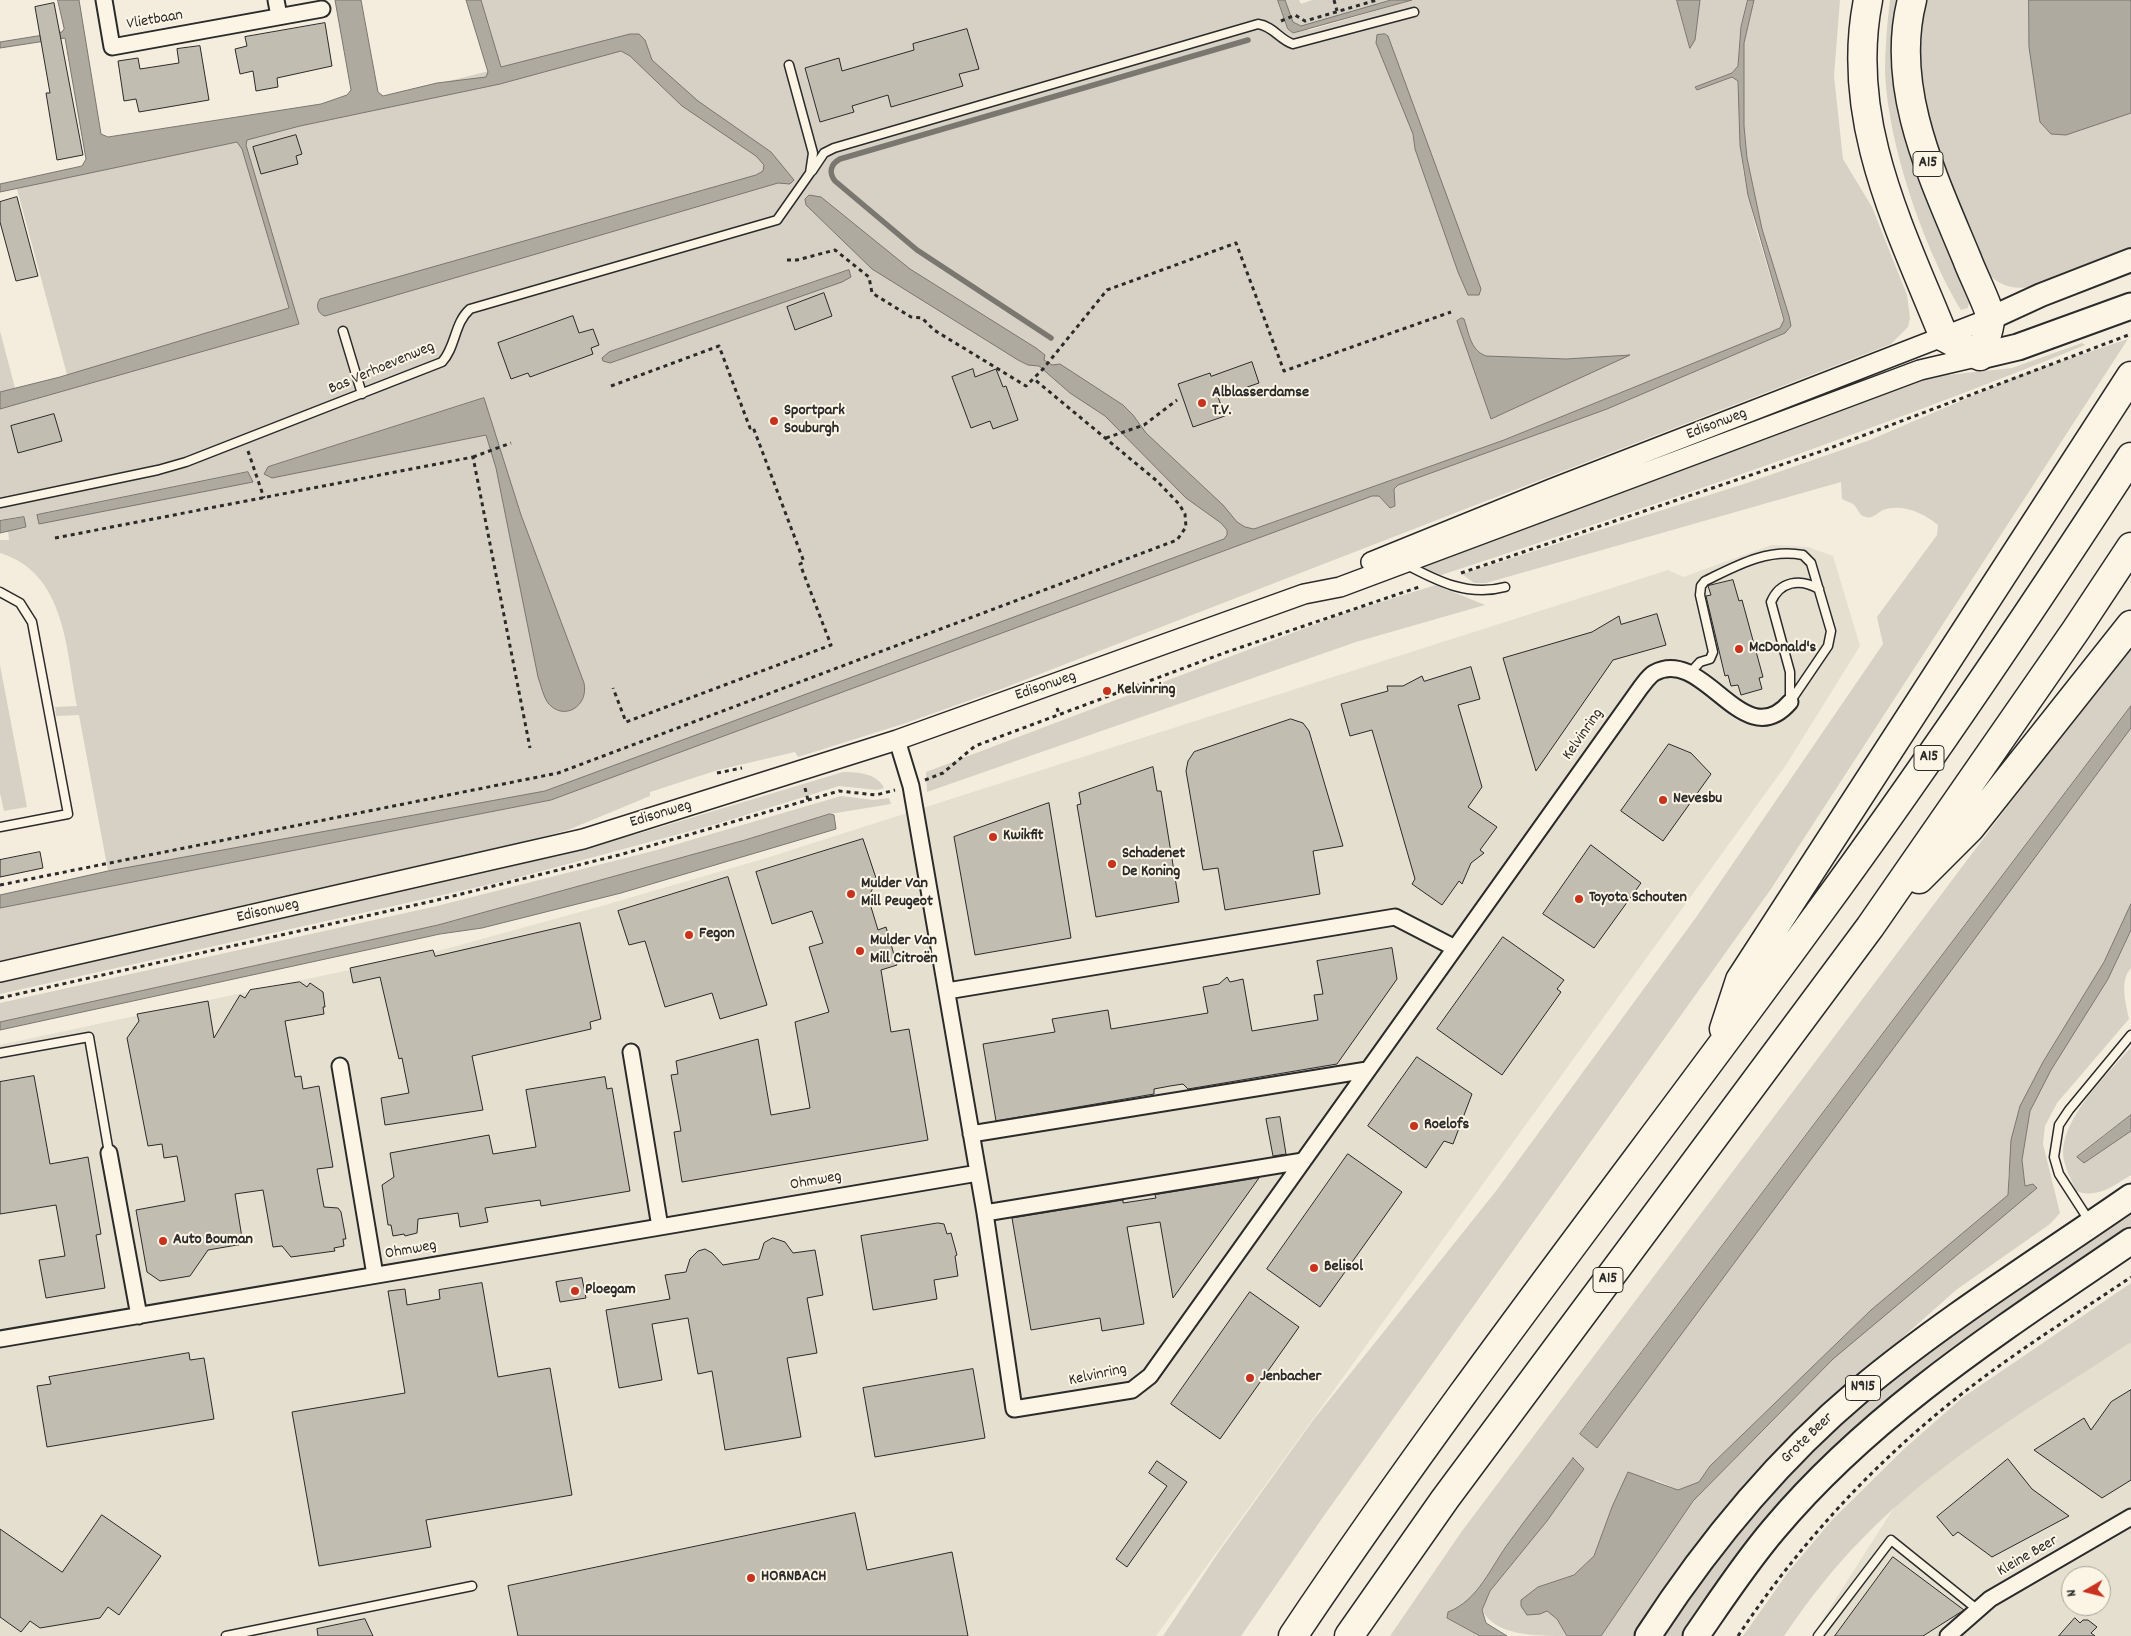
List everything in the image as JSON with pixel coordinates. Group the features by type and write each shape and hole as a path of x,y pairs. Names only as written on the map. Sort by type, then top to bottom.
{"highway":[{"path":"1868,0 1860,55 1863,88 1871,140 1892,206 1944,337 1980,356 1991,318"},
{"name":"A15","path":"1912,0 1908,18 1906,63 1920,138 1925,155 1991,318"},
{"name":"A15","path":"1716,1052 1740,980 2131,376"},
{"name":"A15","path":"1293,1636 1447,1414 1716,1052 1943,738 2131,456"},
{"name":"A15","path":"1349,1636 1445,1499 1870,927 2071,638 2131,547"},
{"name":"A15","path":"1870,927 1970,828 2131,625"}],"main road":[{"name":"Edisonweg","path":"1991,318 2041,295 2131,260"},
{"name":"Edisonweg","path":"1980,356 2018,347 2123,309"},
{"name":"Grote Beer","path":"1648,1636 1698,1562 1739,1511 1782,1464 1829,1418 1904,1354 2131,1198"},
{"name":"N915","path":"1696,1636 1774,1529 1837,1462 1900,1405 1971,1351 2131,1241"}],"street":[{"path":"276,0 280,16"},
{"name":"Vlietbaan","path":"107,1 112,47 322,9"},
{"name":"Edisonweg","path":"1304,594 1335,577 1551,489 1991,318"},
{"name":"Edisonweg","path":"0,972 583,839 897,740 1304,594 1340,586 1403,564 1920,370 1980,356"},
{"name":"Kelvinring","path":"897,740 911,786 985,1213 1014,1409 1132,1390 1150,1376 1640,686 1655,672 1677,668 1690,673 1749,716 1773,716 1790,702"},
{"path":"946,991 1395,917 1455,948"},
{"path":"631,1052 660,1227"},
{"name":"Ohmweg","path":"340,1066 375,1275"},
{"path":"971,1134 1367,1070"},
{"path":"109,1154 139,1316"},
{"path":"985,1213 1303,1161"},
{"name":"Ohmweg","path":"0,1339 978,1173"},
{"name":"Kleine Beer","path":"1948,1636 1990,1599 2131,1517"}],"lane":[{"path":"810,173 824,152 834,148 1258,24 1270,28 1287,42 1293,44 1414,12"},
{"path":"789,65 813,153 810,173"},
{"name":"Bas Verhoevenweg","path":"0,503 158,470 245,440 442,362 448,355 461,317 470,309 777,220 810,173"},
{"path":"343,331 362,394"},
{"path":"1690,673 1700,662 1710,659 1713,652 1700,595 1701,586 1705,581 1740,564 1770,554 1792,553 1803,555 1811,563 1831,631 1828,646 1790,702"},
{"path":"1403,564 1437,581 1466,589 1490,591 1505,587"},
{"path":"1790,702 1790,672 1771,602 1778,590 1792,583 1806,583 1819,589"},
{"path":"0,592 20,603 32,622 68,814 0,827"},
{"path":"2092,1224 2059,1174 2054,1157 2057,1134 2059,1125 2069,1110 2131,1035"},
{"path":"0,1053 88,1037 109,1154"},
{"path":"1818,1636 1891,1540 1978,1610"},
{"path":"226,1636 472,1586"}],"path":[{"path":"1334,0 1338,11"},
{"path":"1281,20 1295,15 1305,20 1376,0"},
{"path":"787,260 797,260 835,250 869,277 872,293 911,317 922,318 934,330 1026,386 1049,362 1107,290 1236,243 1284,371 1451,312"},
{"path":"2093,348 2131,334"},
{"path":"611,386 719,346 750,428 753,427 804,562 800,564 831,645 626,722 614,688"},
{"path":"0,885 558,773 1177,540 1186,527 1185,514 1179,504 1157,482 1034,379"},
{"path":"1105,438 1144,425 1177,400"},
{"path":"245,440 264,498"},
{"path":"55,538 473,457 511,443"},
{"path":"473,457 530,748"},
{"path":"1057,708 1059,714"},
{"path":"1738,1636 1799,1553 1850,1496 1902,1444 1972,1386 2131,1277"}],"shaded area":[{"path":"58,0 79,0 101,134 108,137 321,104 347,95 351,90 335,0 361,0 378,92 383,96 437,83 486,77 488,72 466,0 481,0 501,67 630,34 639,34 645,40 652,60 698,101 771,152 794,180 790,184 778,183 325,316 318,309 320,299 756,175 763,171 764,165 756,156 682,106 630,56 621,51 500,84 300,126 247,140 246,145 299,324 0,409 0,392 60,377 289,308 242,149 237,142 0,192 0,184 82,166 86,159 65,38 0,48 0,42 62,32 64,29"},
{"name":"Sportpark Souburgh","path":"481,0 1278,0 1288,29 1310,30 1412,0 1677,0 1695,40 1700,0 1748,0 1741,27 1738,66 1732,73 1695,87 1697,90 1732,77 1738,81 1743,170 1755,225 1784,323 1780,328 1504,440 1254,529 545,791 108,871 79,715 56,716 55,707 77,706 70,661 59,616 50,595 38,577 22,563 0,553 0,540 9,540 8,531 26,528 24,517 0,521 0,402 69,382 17,189 501,68"},
{"path":"1278,0 1285,0 1293,22 1301,26 1391,0 1412,0 1293,33 1288,29"},
{"path":"1285,0 1299,0 1301,4 1312,0 1391,0 1301,26 1293,22"},
{"path":"1677,0 1700,0 1695,40 1690,48"},
{"path":"1748,0 1754,0 1744,43 1744,126 1747,158 1762,229 1789,316 1791,326 1785,333 1607,409 1398,485 1394,489 1395,506 1390,508 1379,496 1372,496 551,800 0,908 0,895 108,871 545,791 1224,539 1227,535 1227,530 1221,523 1186,498 1105,416 1070,393 1039,366 1028,365 1018,360 872,269 806,205 805,199 809,195 821,197 910,269 1036,348 1045,355 1044,360 1052,365 1060,364 1123,405 1146,433 1223,505 1237,522 1245,527 1254,529 1504,440 1780,328 1784,320 1748,195 1740,145 1738,81 1732,77 1697,90 1695,87 1732,73 1738,66 1741,27"},
{"path":"1754,0 1840,0 1834,76 1843,159 1872,207 1907,295 1910,318 1908,327 1891,344 996,691 906,723 798,757 795,752 718,770 650,792 650,796 568,830 433,866 0,961 0,908 551,800 1372,496 1379,496 1390,508 1395,506 1394,489 1398,485 1607,409 1785,333 1789,316 1762,229 1747,158 1744,126 1744,43"},
{"path":"1890,0 1902,0 1897,24 1970,295 1968,308 1961,310 1947,285 1921,227 1910,195 1893,131 1885,72"},
{"path":"1924,0 2131,0 2131,247 2037,286 2021,288 2007,286 1994,279 1982,268 1932,136 1922,91 1919,57"},
{"path":"2029,0 2131,0 2131,113 2066,135 2051,134 2040,122 2029,47"},
{"path":"1385,34 1388,36 1481,289 1479,295 1468,295 1458,272 1415,149 1413,134 1376,43 1377,35"},
{"path":"849,270 851,277 842,282 610,363 603,361 602,358 609,352"},
{"path":"1462,318 1473,345 1486,356 1566,359 1630,355 1491,419 1457,321"},
{"path":"0,331 15,388 0,392"},
{"path":"2128,339 1771,889 1323,1517 1241,1636 1163,1636 1218,1553 1314,1419 1496,1191 1697,916 1883,644 1877,617 1937,535 1938,525 1912,510 1898,508 1883,510 1871,517 1863,516 1853,504 1842,499 1841,482 1486,583 1474,583 1462,574 1747,483 1870,440 2023,374"},
{"path":"2082,343 2085,345 1925,408 1763,467 1601,522 1438,576 1419,567 1519,527 1617,494 1929,377 2012,368"},
{"path":"484,398 521,515 584,683 585,691 583,698 574,709 568,711 554,709 543,694 496,468 486,435 272,478 264,474 268,467"},
{"path":"248,472 253,482 39,524 37,515"},
{"path":"24,517 26,527 0,533 0,521"},
{"path":"1772,545 1808,547 1833,556 1860,646 1786,765 1156,1636 0,1636 0,1045 442,950 598,907 763,859 1668,570 1683,577"},
{"path":"1436,585 1485,605 1356,642 927,792 926,772 1345,613"},
{"path":"2131,647 2131,706 1580,1434 1597,1448 2131,728 2131,904 2104,962 2043,1062 2008,1175 2008,1195 1871,1310 1710,1466 1699,1482 1678,1490 1656,1480 1612,1507 1594,1556 1574,1575 1538,1587 1546,1610 1557,1619 1567,1636 1530,1635 1506,1630 1488,1619 1482,1610 1490,1591 1547,1521 1584,1469 1573,1458 1503,1551 1476,1591 1459,1607 1448,1612 1447,1618 1480,1636 1390,1636 1462,1531 2044,758 2118,661"},
{"path":"0,665 27,807 4,811 0,793"},
{"path":"2131,706 2131,728 1597,1448 1580,1434"},
{"path":"843,772 872,776 884,788 877,790 839,786 720,823 505,881 0,994 0,982 489,872 644,832"},
{"path":"841,796 874,800 889,798 891,804 830,814 745,840 438,925 0,1022 0,1003 437,906 657,850"},
{"path":"830,814 834,815 836,829 621,893 482,928 440,934 0,1030 0,1022 438,925 745,840"},
{"path":"2131,904 2131,930 2108,979 2051,1070 2030,1111 2022,1160 2025,1186 2033,1184 2037,1188 1833,1359 1693,1501 1601,1636 1567,1636 1557,1619 1547,1611 1540,1614 1527,1615 1521,1606 1521,1600 1538,1587 1574,1575 1594,1556 1612,1507 1628,1472 1678,1490 1699,1482 1710,1466 1871,1310 2008,1195 2011,1140 2020,1106 2043,1062 2104,962"},
{"path":"2131,930 2131,968 2127,973 2124,986 2129,1019 2057,1103 2045,1126 2043,1144 2060,1213 2050,1224 1956,1290 1847,1387 1680,1567 1636,1636 1601,1636 1693,1501 1832,1359 2025,1186 2022,1160 2030,1111 2050,1070 2108,979"},
{"path":"2131,1047 2131,1115 2103,1136 2084,1163 2131,1131 2131,1175 2105,1190 2091,1193 2076,1191 2066,1168 2063,1154 2070,1125 2088,1097"},
{"path":"2131,1115 2131,1131 2084,1163 2077,1157"},
{"path":"2131,1209 2131,1225 2003,1314 1779,1507 1681,1636 1660,1636 1710,1564 1806,1453 1907,1365"},
{"path":"2131,1283 2131,1342 1991,1433 1923,1483 1851,1550 1802,1610 1784,1636 1743,1636 1789,1571 1832,1520 1904,1449 1962,1398"},
{"path":"2131,1321 2131,1636 1812,1636 1909,1484"},
{"path":"1573,1458 1584,1469 1547,1521 1490,1591 1482,1610 1486,1623 1507,1636 1480,1636 1447,1618 1448,1612 1459,1607 1484,1581 1503,1551"}],"building":[{"path":"54,3 83,155 57,160 46,93 50,93 35,7"},
{"path":"325,23 332,66 277,78 278,87 256,91 253,71 240,74 235,49 247,46 245,37"},
{"path":"967,29 979,69 959,74 963,86 891,107 888,95 852,106 854,112 820,122 805,68 839,58 842,71 914,50 913,44"},
{"path":"200,46 209,100 139,112 136,99 124,101 118,61 138,58 140,69 179,63 177,49"},
{"path":"296,135 302,154 296,156 298,164 261,174 253,147"},
{"path":"17,197 38,276 16,281 0,222 0,202"},
{"path":"824,293 832,316 795,330 787,307"},
{"path":"573,316 579,333 593,329 599,345 591,348 593,354 530,377 528,373 511,379 498,343"},
{"path":"1252,362 1259,383 1218,397 1225,416 1193,427 1178,384 1210,373 1211,376"},
{"path":"973,369 975,377 996,369 1003,387 1006,386 1018,420 993,429 990,421 971,428 952,377"},
{"path":"54,414 62,441 18,453 11,426"},
{"path":"1733,580 1739,601 1742,600 1763,677 1759,678 1762,689 1741,695 1738,685 1731,686 1728,675 1725,676 1706,596 1711,595 1708,586"},
{"path":"1657,614 1666,645 1613,660 1536,771 1503,658 1592,632 1619,616 1621,624"},
{"path":"1471,667 1480,699 1458,705 1482,787 1468,807 1497,827 1480,850 1484,853 1471,863 1462,884 1459,881 1442,905 1412,884 1415,879 1372,730 1350,736 1341,704 1388,691 1387,686 1403,686 1422,676 1424,681"},
{"path":"1291,719 1303,723 1309,731 1343,846 1313,851 1320,894 1225,910 1218,868 1203,870 1186,771 1188,761 1194,752"},
{"path":"1669,744 1691,753 1711,774 1663,841 1621,811"},
{"path":"1153,767 1157,791 1161,791 1179,902 1096,917 1077,805 1081,804 1079,793"},
{"path":"1049,803 1071,938 975,955 954,837"},
{"path":"863,839 877,881 868,897 878,930 886,927 897,965 881,970 891,1032 909,1029 928,1140 682,1182 674,1132 681,1131 671,1075 678,1074 676,1061 758,1039 771,1115 810,1108 795,1022 829,1012 809,947 823,943 812,911 772,924 756,872"},
{"path":"1591,845 1641,883 1594,948 1543,914"},
{"path":"40,852 43,868 0,877 0,860"},
{"path":"728,877 767,1005 720,1019 712,993 665,1007 645,941 629,945 618,911"},
{"path":"580,923 601,1019 590,1022 591,1029 472,1056 483,1110 385,1125 381,1098 409,1093 402,1058 399,1059 380,977 353,983 350,968 433,950 435,956"},
{"path":"1503,937 1564,980 1557,989 1561,992 1502,1075 1437,1029"},
{"path":"1392,948 1397,979 1337,1064 1188,1089 1183,1084 1170,1086 1154,1089 1154,1094 996,1121 983,1044 1055,1032 1052,1019 1108,1010 1111,1029 1208,1013 1203,987 1219,984 1227,977 1230,982 1243,979 1252,1031 1318,1020 1314,995 1323,994 1317,961"},
{"path":"300,982 307,987 310,983 323,992 324,1014 285,1021 295,1077 301,1076 303,1089 319,1086 333,1167 317,1169 324,1207 338,1208 341,1212 346,1239 343,1239 344,1246 334,1248 335,1251 291,1257 282,1246 273,1247 263,1190 235,1194 243,1244 208,1250 190,1276 160,1281 147,1272 136,1210 185,1201 177,1156 164,1158 162,1144 148,1146 127,1038 139,1021 137,1014 208,1001 214,1038 240,995 245,998 250,990"},
{"path":"1417,1057 1472,1094 1453,1144 1444,1141 1426,1168 1368,1126"},
{"path":"34,1076 50,1164 88,1157 101,1234 96,1235 105,1288 46,1298 39,1260 65,1256 56,1205 0,1214 0,1082"},
{"path":"605,1077 607,1089 612,1088 630,1191 541,1206 540,1200 485,1208 488,1222 460,1227 458,1213 418,1219 417,1233 393,1236 391,1225 388,1225 382,1185 394,1177 390,1153 489,1135 493,1154 536,1147 526,1090"},
{"path":"1280,1117 1286,1154 1273,1156 1266,1119"},
{"path":"1348,1154 1402,1192 1320,1307 1267,1269"},
{"path":"1259,1178 1173,1298 1160,1222 1127,1227 1144,1324 1102,1331 1100,1318 1031,1330 1012,1218 1123,1200 1123,1203 1156,1198 1155,1195"},
{"path":"938,1223 944,1224 947,1234 951,1233 957,1255 955,1256 958,1276 934,1280 937,1299 873,1310 861,1236"},
{"path":"773,1238 785,1242 793,1253 815,1250 823,1295 807,1298 817,1353 787,1358 801,1437 725,1450 712,1371 698,1374 688,1318 652,1324 662,1380 619,1388 606,1310 670,1299 665,1275 686,1272 690,1259 698,1251 705,1249 712,1253 723,1265 759,1259 764,1243"},
{"path":"582,1278 586,1298 560,1302 556,1282"},
{"path":"482,1283 498,1377 550,1368 572,1495 426,1520 431,1547 319,1566 292,1412 405,1393 388,1291 405,1289 407,1305 440,1299 439,1290"},
{"path":"1250,1292 1299,1327 1220,1439 1171,1404"},
{"path":"189,1353 190,1360 204,1358 214,1419 47,1447 37,1386 51,1384 49,1377"},
{"path":"973,1369 985,1438 875,1457 863,1388"},
{"path":"2131,1390 2131,1480 2102,1498 2034,1450 2084,1418 2091,1430 2111,1402"},
{"path":"2008,1459 2032,1489 2069,1516 1992,1557 1958,1532 1953,1536 1937,1517"},
{"path":"1157,1461 1187,1482 1127,1567 1116,1559 1167,1486 1149,1473"},
{"name":"HORNBACH","path":"855,1513 867,1570 952,1552 968,1636 518,1636 508,1586"},
{"path":"102,1515 161,1556 119,1615 108,1607 100,1618 40,1628 30,1621 21,1632 0,1617 0,1529 62,1572"},
{"path":"1893,1557 1964,1610 1923,1636 1835,1636"},
{"path":"2075,1618 2080,1623 2083,1620 2088,1620 2097,1627 2091,1633 2095,1636 2059,1636"},
{"path":"365,1619 373,1636 318,1636 317,1629"}],"waterway":[{"path":"1051,338 917,250 835,181 831,171 834,163 840,159 1248,40"}],"place":[{"name":"Alblasserdamse T.V.","path":"1202,403"},
{"name":"Sportpark Souburgh","path":"774,421"},
{"name":"McDonald's","path":"1739,649"},
{"name":"Kelvinring","path":"1107,691"},
{"name":"Nevesbu","path":"1663,800"},
{"name":"Kwikfit","path":"993,837"},
{"name":"Schadenet De Koning","path":"1112,864"},
{"name":"Mulder Van Mill Peugeot","path":"851,894"},
{"name":"Toyota Schouten","path":"1579,899"},
{"name":"Fegon","path":"689,935"},
{"name":"Mulder Van Mill Citroën","path":"860,951"},
{"name":"Roelofs","path":"1414,1126"},
{"name":"Auto Bouman","path":"163,1241"},
{"name":"Belisol","path":"1314,1268"},
{"name":"Ploegam","path":"575,1291"},
{"name":"Jenbacher","path":"1250,1378"},
{"name":"HORNBACH","path":"751,1578"}]}
